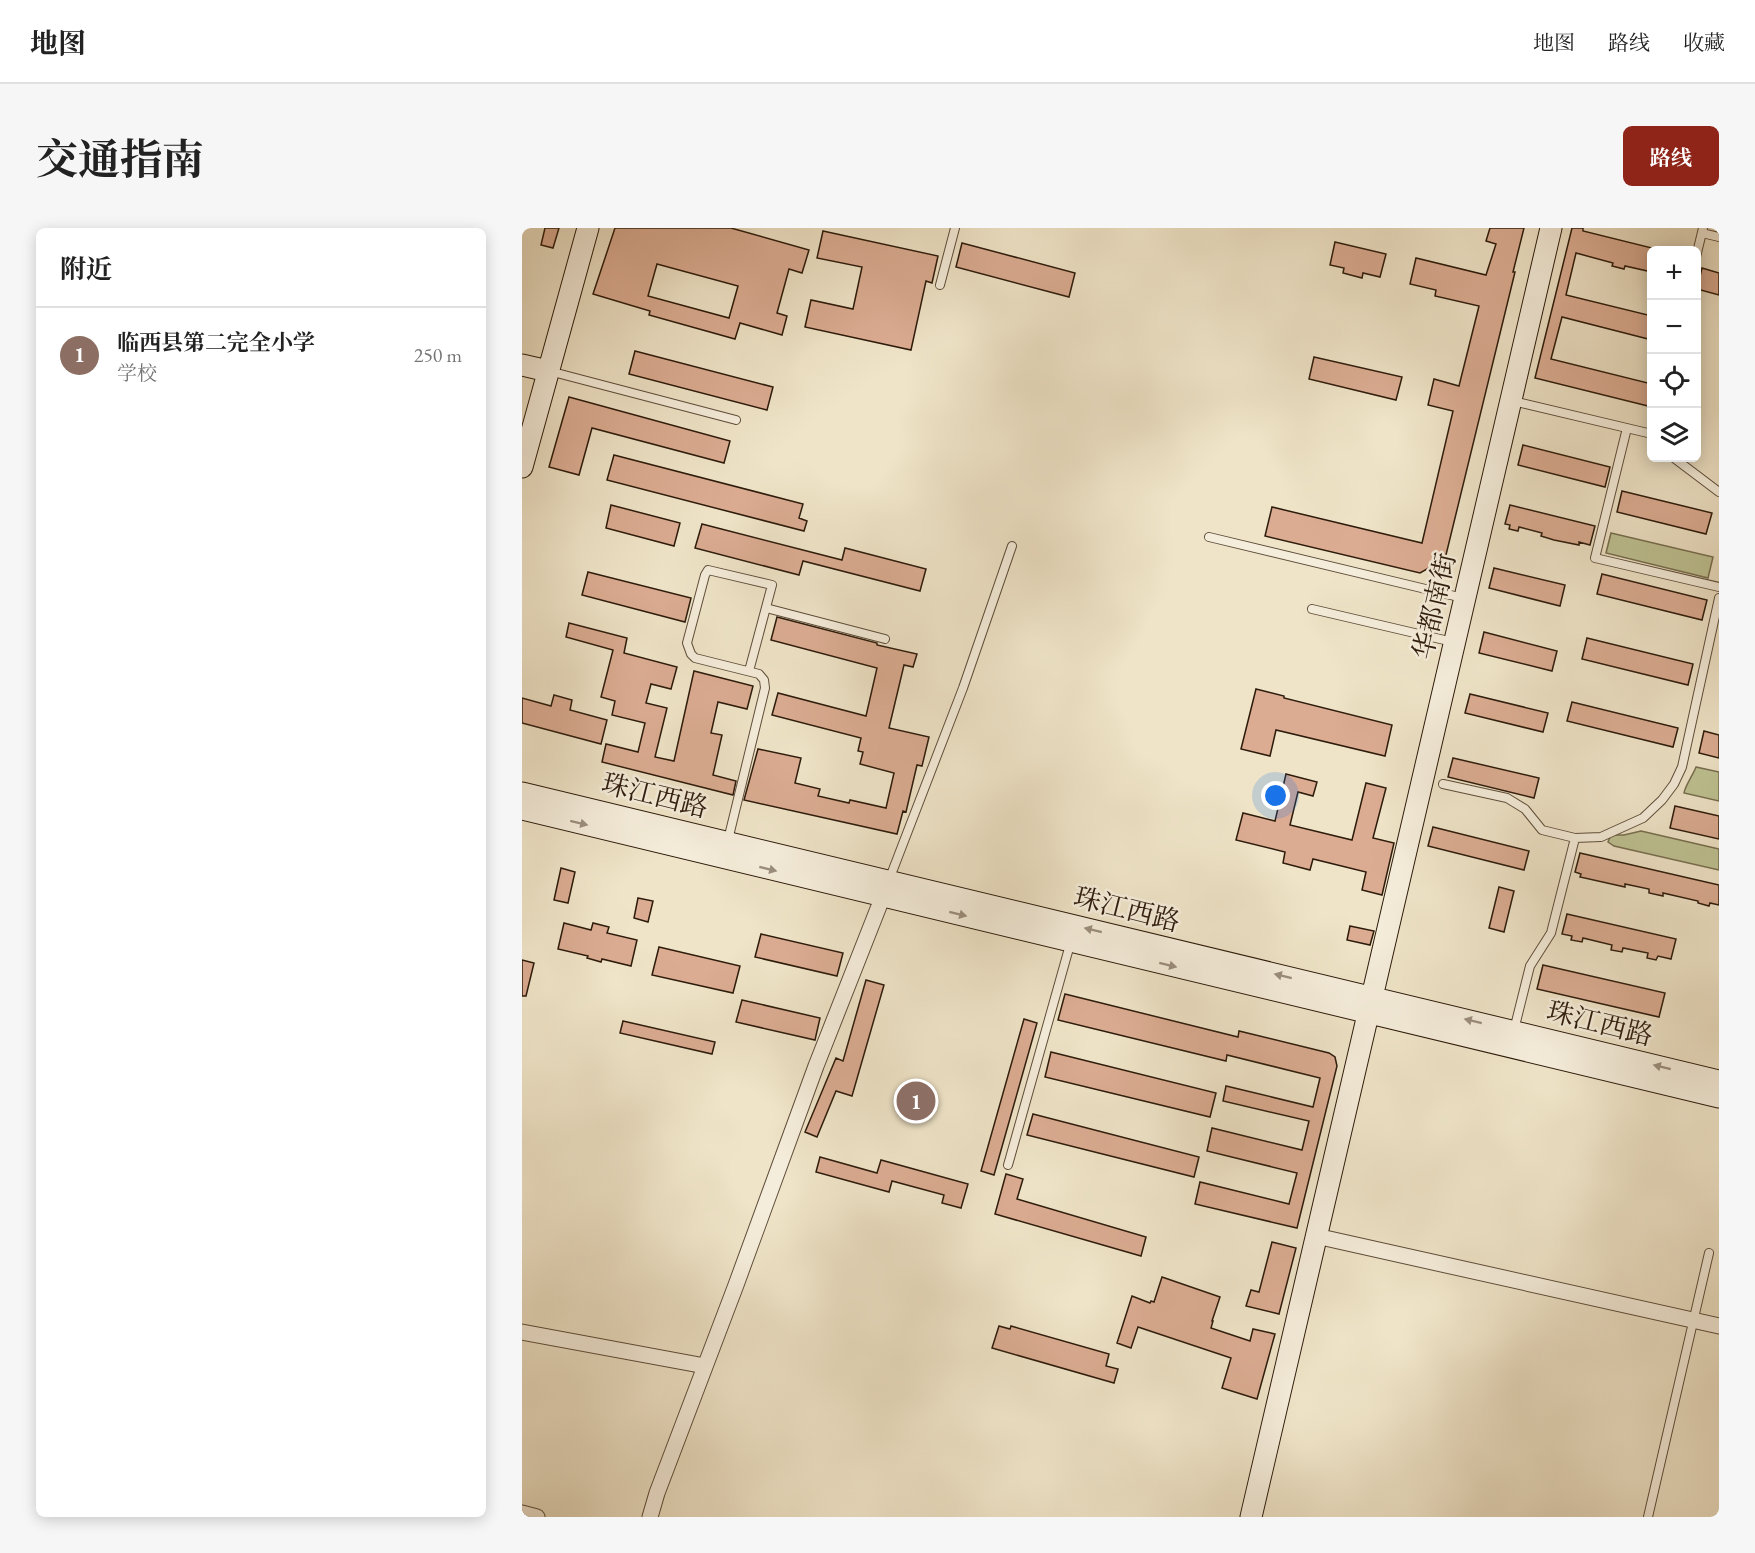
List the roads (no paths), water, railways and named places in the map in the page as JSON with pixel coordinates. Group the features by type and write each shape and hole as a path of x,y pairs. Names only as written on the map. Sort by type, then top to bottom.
{"main road":[{"path":"522,467 588,228"},
{"name":"华都南街","path":"1251,1517 1551,228"},
{"path":"522,365 548,371"},
{"name":"珠江西路","path":"522,793 728,842 1071,941 1370,1005 1513,1031 1719,1081"},
{"name":"珠江西路","path":"522,809 886,889 1370,1005 1719,1097"}],"street":[{"path":"650,1517 816,1066 886,889"},
{"path":"1316,1236 1719,1326"},
{"path":"522,1332 705,1366"},
{"path":"522,1513 537,1517"}],"lane":[{"path":"940,285 955,228"},
{"path":"1698,246 1702,230 1719,237"},
{"path":"548,371 736,420"},
{"path":"1511,400 1647,433"},
{"path":"1627,428 1595,558 1719,587"},
{"path":"1679,462 1719,492"},
{"path":"1209,537 1465,598"},
{"path":"886,889 963,688 1012,546"},
{"path":"728,842 765,688 764,680 759,674 695,658 688,649 687,644 708,570 772,585 749,671"},
{"path":"1443,784 1507,798 1525,809 1542,830 1575,838 1601,837 1643,818 1662,800 1674,784 1682,767 1719,598"},
{"path":"766,608 885,639"},
{"path":"1312,609 1455,642"},
{"path":"1513,1031 1530,966 1551,933 1575,838"},
{"path":"1008,1165 1071,941"},
{"path":"1647,1517 1709,1253"}],"place":[{"name":"临西县第二完全小学","path":"916,1101"}]}
